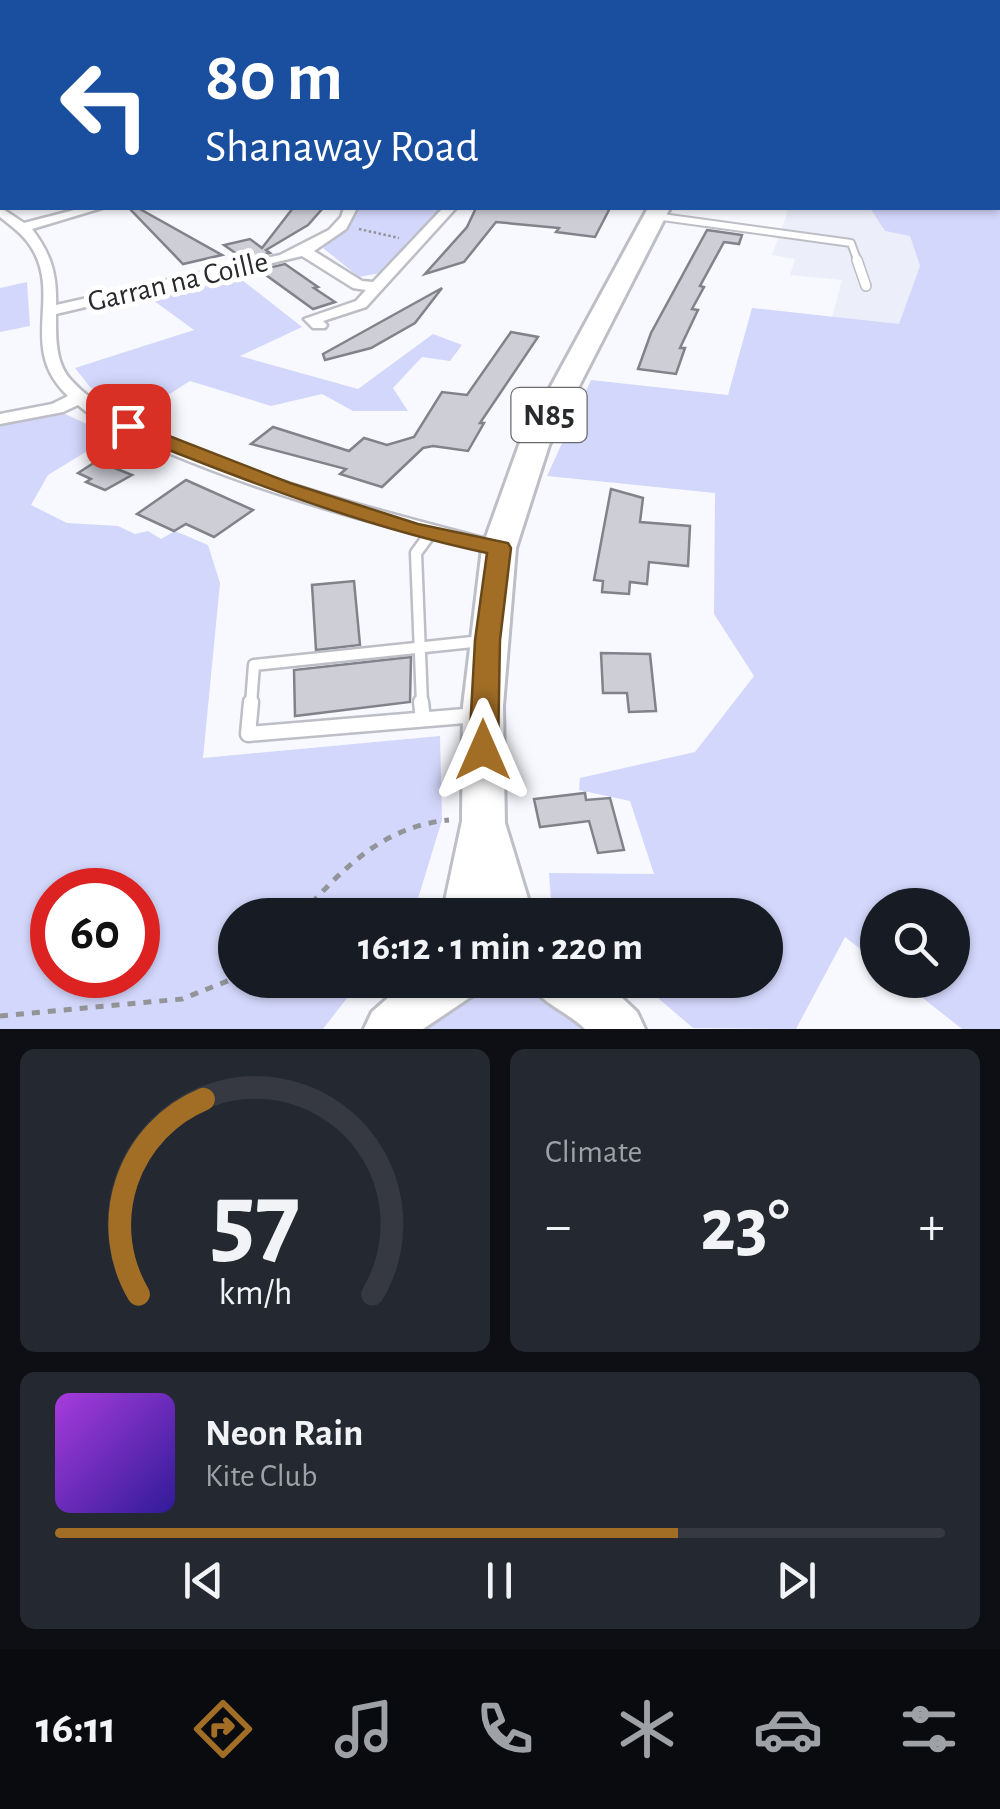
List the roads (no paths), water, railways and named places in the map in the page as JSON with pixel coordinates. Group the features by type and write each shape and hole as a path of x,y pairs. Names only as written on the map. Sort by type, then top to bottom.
{"main road":[{"name":"N85","path":"469,898 484,821 483,715 500,548 534,445 657,212"},
{"name":"N85","path":"484,821 504,898"},
{"path":"390,1029 421,998"},
{"path":"589,998 619,1029"}],"street":[{"path":"25,227 87,210"},
{"name":"Garran na Coille","path":"51,310 304,250 340,227 349,210"},
{"path":"319,325 312,319 361,304 448,210"},
{"path":"0,211 25,227 45,260 51,350 60,379 78,398 128,426 249,477 430,534 500,548"},
{"name":"Garran na Coille","path":"304,250 358,285 378,287"},
{"path":"0,419 57,408 78,398"}],"lane":[{"path":"657,212 851,243 866,286"},
{"path":"423,720 416,648 416,553 430,534"},
{"path":"483,715 248,734 254,665 488,640"}]}
